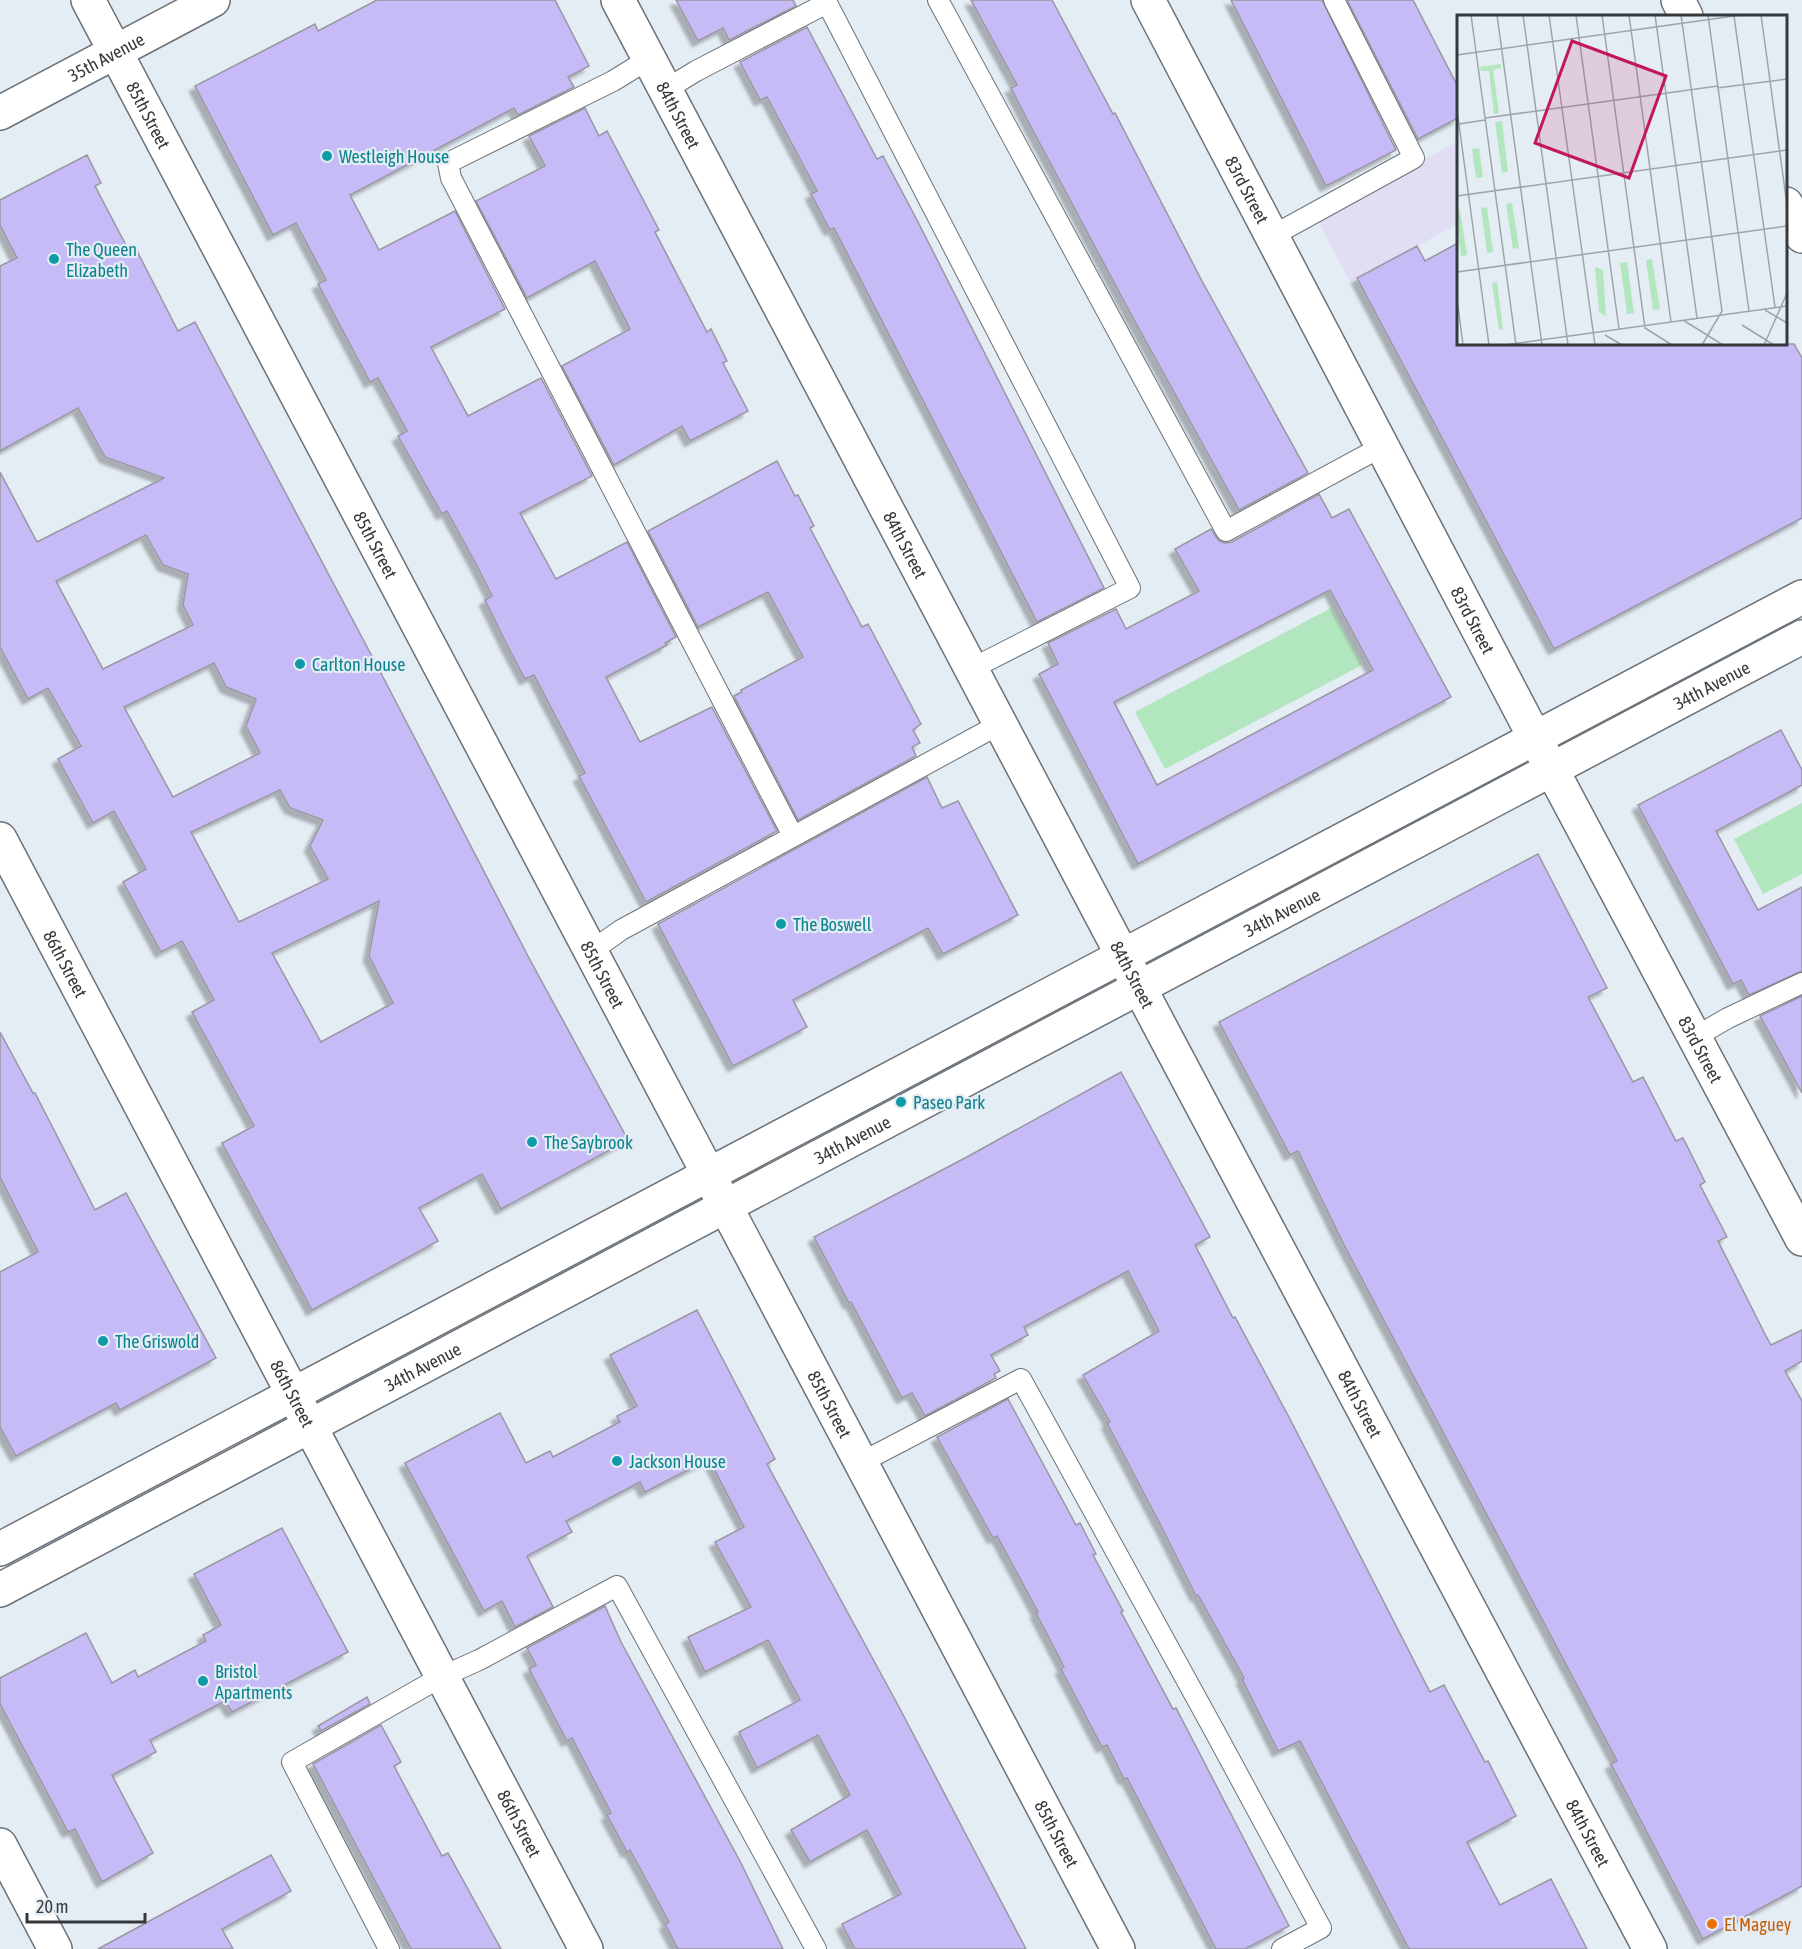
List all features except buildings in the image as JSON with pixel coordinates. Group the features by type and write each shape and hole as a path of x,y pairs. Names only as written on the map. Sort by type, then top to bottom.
{"street":[{"name":"85th Street","path":"88,0 1118,1949"},
{"name":"35th Avenue","path":"0,112 213,0"},
{"name":"84th Street","path":"618,0 1650,1949"},
{"name":"83rd Street","path":"1148,0 1535,738 1802,1239"},
{"path":"1678,0 1686,15"},
{"path":"1787,208 1802,236"},
{"name":"34th Avenue","path":"0,1549 1802,597"},
{"name":"34th Avenue","path":"0,1590 1802,637"},
{"name":"86th Street","path":"0,839 586,1949"},
{"path":"0,1845 55,1949"}],"lane":[{"path":"938,0 1226,531 1383,446"},
{"path":"1272,236 1414,158 1334,0"},
{"path":"665,90 696,71 827,3 1130,588 971,669"},
{"path":"649,59 613,81 448,163 451,178 793,836"},
{"path":"590,952 621,930 1000,724"},
{"path":"1695,1037 1728,1018 1802,983"},
{"path":"860,1463 1021,1379 1320,1928 1282,1949"},
{"path":"389,1949 292,1762 441,1677 479,1660 617,1586 816,1949"}],"shaded area":[{"path":"1457,142 1457,225 1350,282 1316,217"}],"green space":[{"path":"1331,608 1362,665 1165,769 1135,712"},
{"path":"1802,803 1802,874 1763,894 1734,839"}],"place":[{"name":"Westleigh House","path":"327,156"},
{"name":"The Queen Elizabeth","path":"54,259"},
{"name":"Carlton House","path":"300,664"},
{"name":"The Boswell","path":"781,924"},
{"name":"Paseo Park","path":"901,1102"},
{"name":"The Saybrook","path":"532,1142"},
{"name":"The Griswold","path":"103,1341"},
{"name":"Jackson House","path":"617,1461"},
{"name":"Bristol Apartments","path":"203,1681"},
{"name":"El Maguey","path":"1712,1924"}]}
